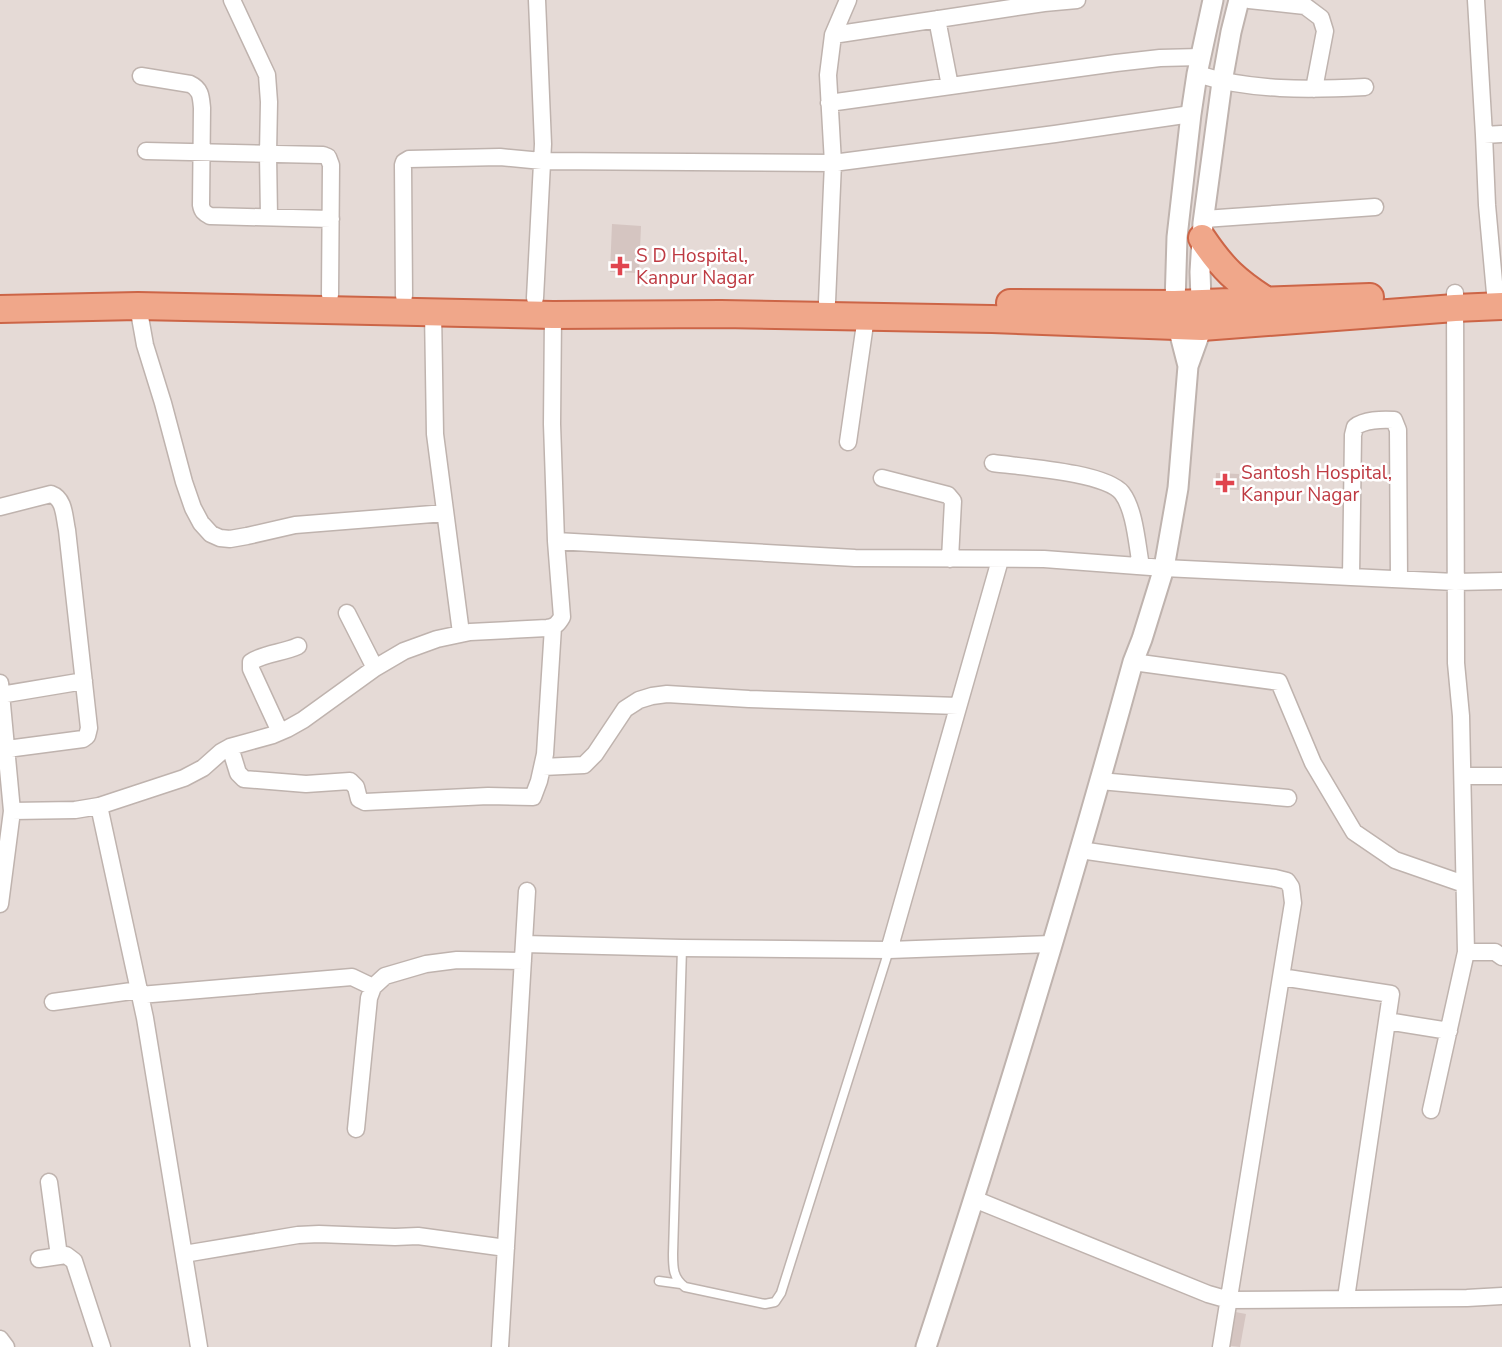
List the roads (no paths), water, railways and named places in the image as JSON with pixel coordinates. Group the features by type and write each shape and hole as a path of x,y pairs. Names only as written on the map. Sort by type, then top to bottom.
{"highway":[{"path":"1203,228 1223,267 1243,286 1267,301"},
{"path":"0,293 139,290 404,296 721,314 992,319 1189,315 1500,297"},
{"path":"0,309 138,306 433,311 544,306 827,302 1189,315 1267,301 1455,300"}],"street":[{"path":"232,0 267,75 269,217"},
{"path":"12,811 75,810 99,806 172,783 195,774 230,747 280,732 303,720 354,681 404,651 460,633 553,627 559,622 562,617 544,306 543,144 537,0"},
{"path":"827,302 833,163 828,75 833,35 848,0"},
{"path":"833,35 1041,1 1077,0"},
{"path":"1189,315 1177,237 1191,114 1213,0"},
{"path":"926,1347 1052,944 1133,662 1164,568 1178,488 1188,366 1189,315 1222,82 1239,0"},
{"path":"1249,0 1306,6 1321,18 1325,31 1314,89"},
{"path":"1476,0 1487,205 1500,297"},
{"path":"937,19 950,86"},
{"path":"829,103 1160,58 1199,66 1222,82 1257,87 1365,87"},
{"path":"141,76 190,84 201,93 201,205 205,214 331,219"},
{"path":"404,296 403,165 406,160 414,158 833,163 1191,114"},
{"path":"1484,135 1502,134"},
{"path":"146,151 328,157 331,164 330,295"},
{"path":"1203,228 1376,206"},
{"path":"1431,1110 1466,952 1461,716 1456,663 1455,300"},
{"path":"138,306 145,345 184,482 193,508 211,534 230,539 295,525 445,513"},
{"path":"433,311 435,434 460,633"},
{"path":"848,442 866,317"},
{"path":"1351,577 1353,435 1355,427 1360,424 1387,419 1394,421 1398,430 1399,579"},
{"path":"993,463 1091,477 1121,492 1131,512 1141,566"},
{"path":"882,478 948,495 953,501 950,559"},
{"path":"0,506 51,494 60,499 67,530 89,732 85,738 7,749"},
{"path":"556,541 855,558 1044,559 1164,568 1455,582 1502,581"},
{"path":"890,950 1000,560"},
{"path":"347,614 375,668"},
{"path":"230,747 239,776 244,779 306,784 350,781 356,787 359,799 365,802 488,796 533,797 545,754 553,627"},
{"path":"280,732 250,665 258,657 298,646"},
{"path":"1133,662 1279,682 1312,762 1354,832 1395,860 1464,884"},
{"path":"0,904 12,811 1,691 84,681"},
{"path":"543,767 584,765 625,709 639,700 661,694 958,706"},
{"path":"1463,776 1502,776"},
{"path":"1100,782 1288,798"},
{"path":"99,806 139,992 199,1347"},
{"path":"1080,850 1262,876 1287,881 1291,887 1293,903 1221,1347"},
{"path":"500,1347 527,891"},
{"path":"356,1129 368,1010 373,987 385,976 435,962 523,952 682,948 890,950 1052,944"},
{"path":"1466,952 1495,952 1502,957"},
{"path":"1281,976 1391,994 1346,1298"},
{"path":"53,1002 139,992 352,977 373,987"},
{"path":"1387,1021 1449,1031"},
{"path":"49,1182 60,1256"},
{"path":"974,1199 1208,1294 1229,1300 1502,1296"},
{"path":"184,1254 319,1234 418,1236 506,1248"},
{"path":"39,1259 66,1255 74,1261 102,1347"},
{"path":"0,1339 6,1347"}],"lane":[{"path":"682,948 674,1273 685,1287 765,1304 778,1299 890,950"},
{"path":"659,1281 681,1284"}],"place":[{"name":"S D Hospital, Kanpur Nagar","path":"620,266"},
{"name":"Santosh Hospital, Kanpur Nagar","path":"1225,483"}]}
